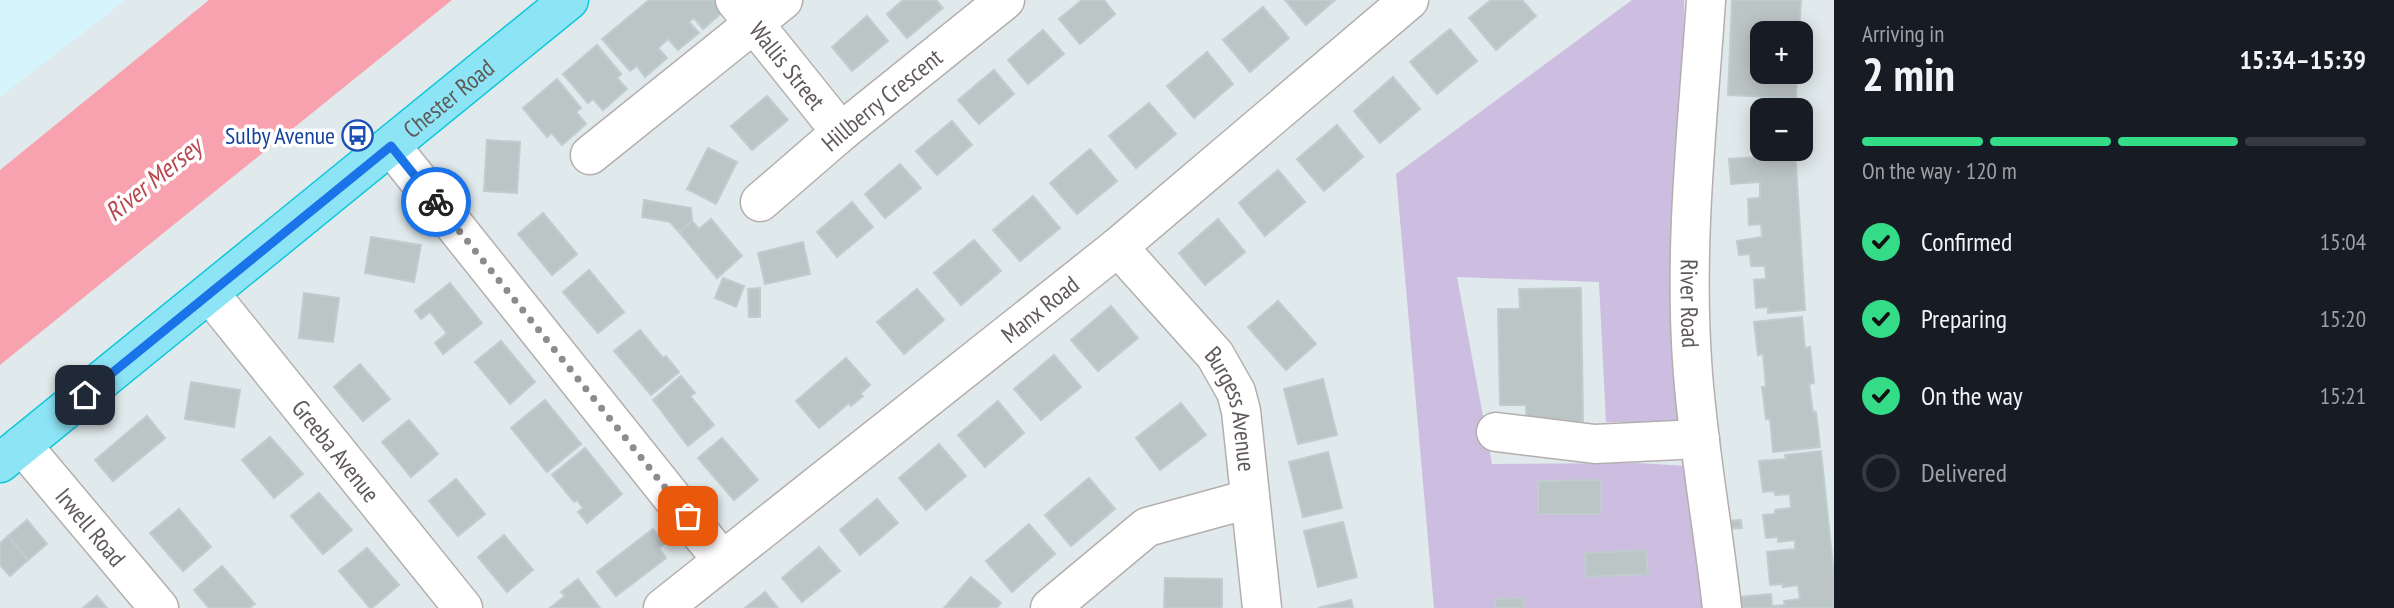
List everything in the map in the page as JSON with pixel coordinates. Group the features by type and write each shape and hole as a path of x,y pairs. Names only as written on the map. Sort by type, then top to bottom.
{"highway":[{"name":"Chester Road","path":"11,454 569,0"}],"street":[{"name":"Hillberry Crescent","path":"760,202 841,132 1005,0"},
{"name":"Manx Road","path":"663,608 1118,247 1409,0"},
{"name":"River Road","path":"1706,0 1692,195 1689,293 1692,362 1700,439 1722,608"},
{"path":"590,155 757,8"},
{"name":"Wallis Street","path":"757,8 841,132"},
{"path":"391,146 722,560"},
{"name":"Burgess Avenue","path":"1118,247 1215,355 1226,371 1241,411 1262,608"},
{"name":"Greeba Avenue","path":"210,294 463,608"},
{"path":"1496,432 1595,444 1700,439"},
{"name":"Irwell Road","path":"11,454 159,608"},
{"path":"1050,608 1147,527 1249,499"}],"shaded area":[{"path":"0,0 126,0 0,97"},
{"path":"1632,0 1684,0 1682,335 1689,422 1606,422 1599,282 1457,277 1492,464 1637,463 1687,466 1715,608 1434,608 1396,174"}],"water":[{"name":"River Mersey","path":"209,0 452,0 0,365 0,170"}],"building":[{"path":"649,0 713,0 723,12 703,29 694,18 689,22 699,33 678,50 668,39 658,48 667,58 645,77 637,66 630,71 602,39"},
{"path":"903,0 936,0 943,8 907,38 887,14"},
{"path":"1082,0 1104,0 1115,14 1080,44 1059,19"},
{"path":"1285,0 1335,0 1306,25"},
{"path":"1491,0 1522,0 1536,16 1496,50 1469,18"},
{"path":"1732,0 1801,0 1800,21 1750,21 1750,84 1797,84 1796,98 1728,95"},
{"path":"1263,7 1289,38 1250,72 1223,40"},
{"path":"867,16 888,41 852,71 832,47"},
{"path":"1450,29 1477,61 1437,94 1410,62"},
{"path":"1043,30 1064,54 1028,84 1008,60"},
{"path":"597,45 621,74 617,78 627,89 603,110 593,99 588,103 563,74"},
{"path":"1207,52 1233,84 1194,118 1167,86"},
{"path":"994,70 1014,94 979,124 958,100"},
{"path":"1393,77 1420,109 1380,143 1354,111"},
{"path":"557,79 581,108 576,112 586,124 562,145 552,133 547,137 523,108"},
{"path":"767,96 788,120 752,150 731,126"},
{"path":"1149,103 1176,134 1136,168 1109,136"},
{"path":"952,121 972,145 937,175 916,151"},
{"path":"1337,125 1363,157 1324,191 1297,159"},
{"path":"487,140 520,142 517,193 484,191"},
{"path":"708,148 737,162 716,204 687,189"},
{"path":"1090,149 1117,181 1077,214 1050,183"},
{"path":"1729,159 1796,161 1805,310 1768,313 1768,307 1756,308 1754,280 1766,279 1765,266 1751,266 1750,254 1739,255 1737,241 1762,237 1761,224 1749,225 1748,199 1760,198 1760,182 1731,184"},
{"path":"900,164 921,188 885,218 865,194"},
{"path":"1278,170 1305,202 1265,236 1239,203"},
{"path":"1033,196 1060,228 1020,261 993,230"},
{"path":"644,200 691,208 692,221 679,232 670,222 642,217"},
{"path":"852,202 873,227 837,257 817,232"},
{"path":"543,213 577,254 552,275 518,234"},
{"path":"711,219 742,256 717,278 679,232 692,221 699,229"},
{"path":"1218,219 1245,252 1205,285 1179,253"},
{"path":"371,237 421,245 414,282 365,273"},
{"path":"974,240 1001,271 961,305 934,273"},
{"path":"803,242 810,274 765,284 758,253"},
{"path":"589,270 624,312 598,333 563,292"},
{"path":"723,278 744,286 736,307 715,298"},
{"path":"450,283 482,323 443,354 435,343 447,333 430,312 421,319 415,311"},
{"path":"760,288 760,317 749,317 748,289"},
{"path":"1581,288 1583,422 1526,423 1526,405 1500,405 1498,309 1520,309 1519,289"},
{"path":"917,289 944,320 904,354 877,322"},
{"path":"304,293 339,298 333,342 299,338"},
{"path":"1278,301 1316,344 1286,370 1248,327"},
{"path":"1111,306 1138,338 1098,371 1071,340"},
{"path":"1802,317 1805,348 1810,347 1814,383 1809,384 1820,447 1773,452 1770,419 1766,419 1762,387 1766,387 1763,354 1758,355 1754,322"},
{"path":"640,330 663,358 666,356 679,372 651,395 614,351"},
{"path":"501,341 535,382 510,404 475,362"},
{"path":"1054,355 1081,387 1041,420 1014,389"},
{"path":"846,358 870,385 860,394 863,396 851,406 849,403 819,428 796,401"},
{"path":"360,364 390,399 363,421 334,387"},
{"path":"681,376 695,393 690,396 714,425 688,446 653,400"},
{"path":"1323,379 1337,435 1298,444 1284,389"},
{"path":"191,382 240,390 234,427 185,419"},
{"path":"545,400 581,444 547,472 511,428"},
{"path":"998,401 1024,433 985,467 958,435"},
{"path":"1181,403 1206,435 1160,470 1136,438"},
{"path":"147,416 165,438 113,481 95,460"},
{"path":"409,420 438,454 411,477 382,442"},
{"path":"270,437 303,474 274,498 242,460"},
{"path":"722,438 758,480 734,500 698,458"},
{"path":"939,444 966,476 926,510 899,478"},
{"path":"585,448 622,494 587,523 578,512 583,508 577,500 574,502 552,475"},
{"path":"1821,451 1834,576 1834,608 1739,608 1738,597 1771,594 1772,606 1785,605 1784,601 1800,599 1798,585 1770,585 1767,552 1795,549 1795,540 1778,542 1778,537 1766,538 1763,515 1791,508 1790,494 1775,495 1774,491 1763,492 1759,461 1786,459 1785,455"},
{"path":"1328,452 1342,508 1303,517 1289,462"},
{"path":"1089,478 1115,509 1071,546 1045,515"},
{"path":"456,479 485,514 458,536 429,501"},
{"path":"1601,480 1601,514 1538,514 1538,481"},
{"path":"319,493 352,530 323,554 291,516"},
{"path":"877,499 898,523 860,555 840,530"},
{"path":"179,509 211,547 183,571 150,533"},
{"path":"27,520 47,544 28,560 8,536"},
{"path":"1741,520 1742,528 1727,529 1727,521"},
{"path":"1343,522 1357,577 1318,587 1304,531"},
{"path":"1029,524 1055,554 1012,592 986,561"},
{"path":"653,529 664,544 659,548 666,558 616,596 597,572"},
{"path":"504,535 533,570 507,592 478,557"},
{"path":"8,536 28,560 10,576 0,565 0,543"},
{"path":"819,547 840,571 802,602 782,578"},
{"path":"367,548 399,585 372,608 339,571"},
{"path":"1646,550 1648,574 1586,577 1585,553"},
{"path":"222,566 255,604 249,608 209,608 194,590"},
{"path":"971,577 1001,603 997,608 944,608"},
{"path":"1165,578 1222,579 1222,608 1164,608"},
{"path":"578,579 600,608 550,608 565,596 561,592"},
{"path":"765,592 778,608 745,608"},
{"path":"97,596 107,608 83,608"},
{"path":"1524,598 1525,608 1496,608 1495,599"},
{"path":"1351,600 1353,608 1318,608"}],"way so far":[{"path":"436,202 688,516"}],"place":[{"name":"Sulby Avenue","path":"358,135"}],"route":[{"path":"85,395 391,146 436,202"}]}
